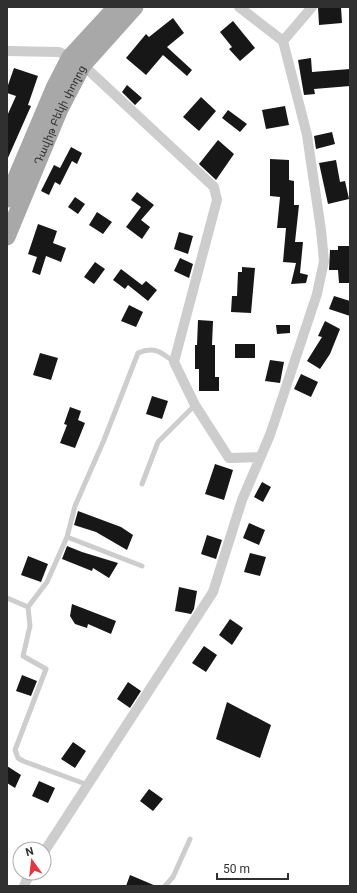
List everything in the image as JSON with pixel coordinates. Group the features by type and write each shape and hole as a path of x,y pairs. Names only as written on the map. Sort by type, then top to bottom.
{"main road":[{"name":"Դավիթ Բեկի փողոց","path":"7,199 54,88 77,61 116,7"},
{"name":"Դավիթ Բեկի փողոց","path":"7,237 60,109 77,61 135,7"}],"street":[{"path":"51,841 213,592 242,500 270,435 317,294 324,261 321,230 307,135 283,41 239,7"},
{"path":"283,41 312,7"},
{"path":"7,51 59,52 77,61 214,187 217,192 217,200 174,362 195,405 229,458 260,457"}],"lane":[{"path":"88,785 24,761 18,758 15,750 46,669 24,656 30,626 28,607 47,582 67,538 75,506 104,440 138,353 146,349 159,350 174,362"},
{"path":"142,484 158,442 195,405"},
{"path":"67,538 142,566"},
{"path":"7,598 28,607"},
{"path":"165,886 173,877 190,839"}],"building":[{"path":"318,7 341,7 342,23 319,25"},
{"path":"173,18 184,33 167,47 192,70 187,76 163,55 146,75 126,58 146,34 149,37"},
{"path":"233,21 255,48 240,61 229,49 232,47 220,32"},
{"path":"311,58 312,72 350,69 350,86 314,89 315,94 304,95 298,60"},
{"path":"14,68 38,76 28,105 31,106 7,160 7,116 16,96 7,93 7,88"},
{"path":"127,85 142,98 135,105 122,92"},
{"path":"201,97 216,111 199,131 183,117"},
{"path":"285,106 289,125 266,129 262,110"},
{"path":"228,110 247,124 240,132 222,118"},
{"path":"332,132 335,144 316,149 314,136"},
{"path":"218,140 234,154 216,180 199,164"},
{"path":"71,147 82,153 77,164 72,161 60,185 55,182 49,195 41,191 54,165 60,168"},
{"path":"270,159 289,160 289,180 294,181 294,205 299,205 295,242 303,242 300,273 308,275 306,283 291,284 296,263 283,262 286,228 277,228 280,197 270,196"},
{"path":"336,160 340,182 345,181 349,199 328,204 319,163"},
{"path":"137,192 154,205 141,220 150,227 142,239 126,227 141,207 131,200"},
{"path":"75,197 85,204 78,214 68,207"},
{"path":"97,212 112,222 103,234 89,225"},
{"path":"38,224 57,231 53,243 66,248 61,262 46,256 40,275 32,272 37,257 28,254"},
{"path":"179,232 193,236 188,254 174,249"},
{"path":"338,246 350,246 350,283 339,283 338,270 329,270 330,250 338,250"},
{"path":"180,258 193,264 189,278 174,271"},
{"path":"95,262 105,269 94,284 84,277"},
{"path":"242,267 255,268 251,313 231,312 232,296 237,296 238,272 242,272"},
{"path":"121,269 142,285 146,281 157,290 148,301 128,285 125,289 113,280"},
{"path":"334,296 350,301 350,316 329,309"},
{"path":"129,305 143,312 136,327 121,321"},
{"path":"198,320 213,321 212,345 215,345 215,377 219,377 219,391 199,391 199,369 195,369 195,345 197,345"},
{"path":"325,321 340,329 330,354 320,369 307,361 322,337 318,336"},
{"path":"276,325 290,325 290,333 277,334"},
{"path":"235,344 255,344 255,358 235,358"},
{"path":"40,353 58,358 51,380 33,375"},
{"path":"270,360 284,362 280,383 265,381"},
{"path":"301,374 318,382 311,397 294,389"},
{"path":"152,396 168,401 162,419 146,414"},
{"path":"70,407 81,411 78,420 85,423 75,448 60,443 67,425 64,424"},
{"path":"215,464 233,470 224,500 205,494"},
{"path":"262,482 271,487 263,502 254,497"},
{"path":"78,511 121,527 133,535 127,550 96,532 74,525"},
{"path":"249,523 265,530 259,545 243,538"},
{"path":"207,535 222,540 216,559 201,554"},
{"path":"67,546 118,563 109,578 93,568 92,571 62,559"},
{"path":"250,553 266,557 260,576 244,572"},
{"path":"28,556 48,564 41,582 21,575"},
{"path":"179,587 197,591 194,609 191,614 175,611"},
{"path":"72,604 116,621 111,634 88,624 87,628 75,624 70,616"},
{"path":"230,619 243,628 232,645 219,635"},
{"path":"204,646 217,655 206,672 192,663"},
{"path":"22,675 37,681 31,696 16,691"},
{"path":"128,682 141,691 130,708 117,699"},
{"path":"227,702 271,725 260,758 216,739"},
{"path":"73,742 86,751 75,768 61,759"},
{"path":"7,766 21,775 15,788 7,783"},
{"path":"39,781 55,788 48,803 32,796"},
{"path":"149,789 163,799 153,811 140,801"},
{"path":"130,875 156,886 126,886"}]}
